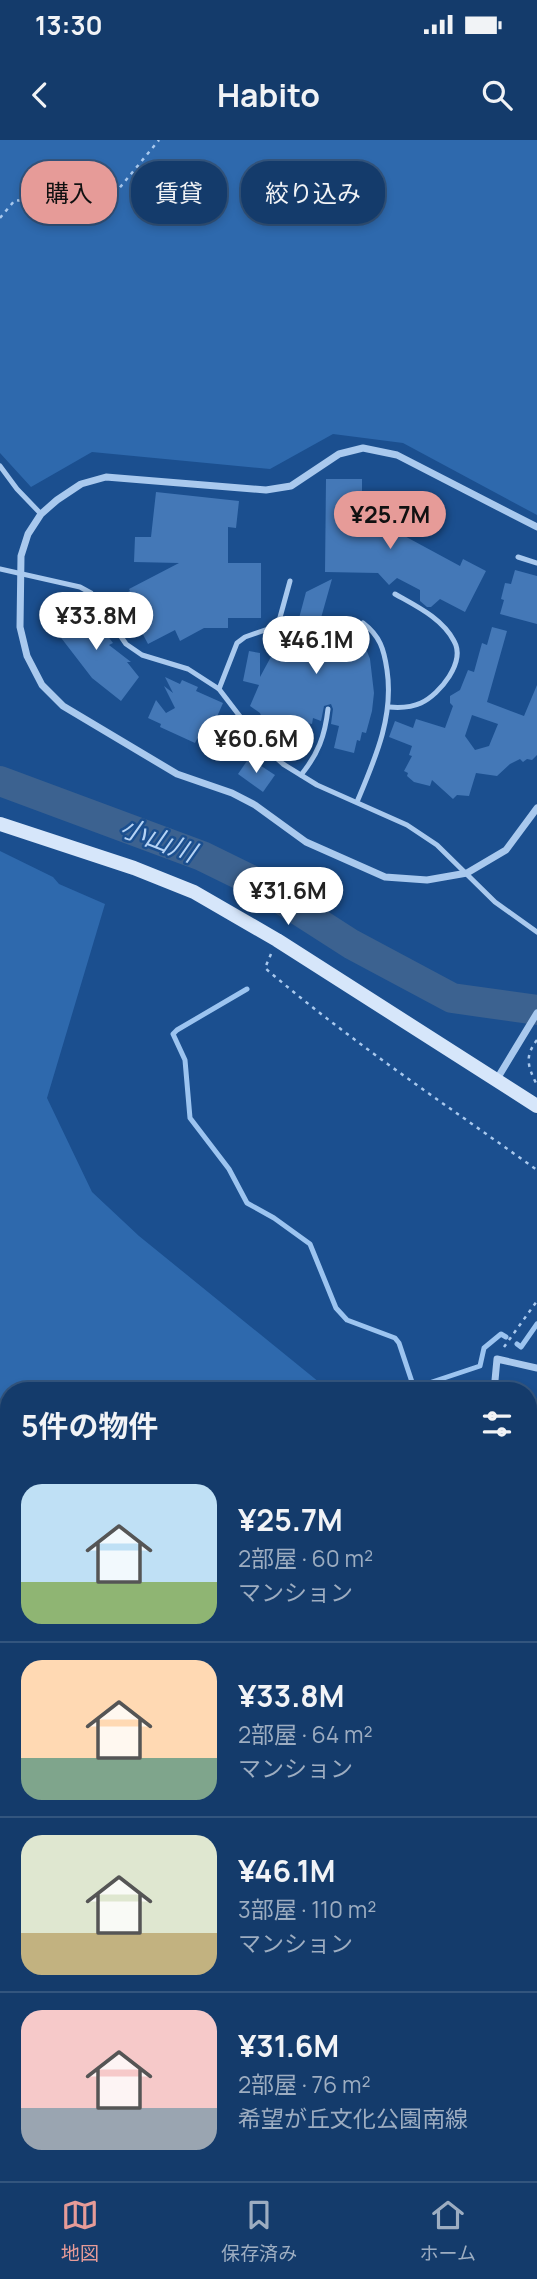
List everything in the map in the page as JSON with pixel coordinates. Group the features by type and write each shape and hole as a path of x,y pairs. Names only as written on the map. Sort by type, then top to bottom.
{"main road":[{"path":"0,824 134,868 194,892 277,940 537,1106"}],"street":[{"path":"537,527 397,455 363,449 339,454 291,486 266,490 106,477 80,484 41,514 28,534 21,556 20,573 20,627 27,656 42,685 63,706 177,774 255,804 306,842 329,854 385,877 427,880 467,873 506,850 537,808"},
{"path":"497,1079 537,1013"},
{"path":"495,1382 497,1359 537,1368"}],"lane":[{"path":"0,466 41,514"},
{"path":"518,558 537,563"},
{"path":"0,569 80,587 91,593 126,644 142,655 188,669 219,689 261,744 283,764 300,775 407,825 437,845 495,902 537,932"},
{"path":"219,689 237,643 279,621 290,581"},
{"path":"389,707 405,708 429,698 449,676 457,658 456,643 447,631 434,618 395,594"},
{"path":"357,802 375,761 389,707 383,647 375,632 363,623"},
{"path":"300,775 323,742 328,709"}],"path":[{"path":"0,218 15,200 47,205 80,186 117,191 159,140"},
{"path":"277,940 265,968 365,1048 537,1170"},
{"path":"537,1040 529,1050 528,1060 537,1085"},
{"path":"497,1359 537,1301"}],"shaded area":[{"path":"0,140 537,140 537,515 403,443 333,434 270,469 92,452 31,487 0,453"},
{"path":"0,851 53,877 59,884 105,904 47,1098 92,1192 139,1236 319,1382 0,1382"}],"building":[{"path":"326,479 362,479 362,513 460,566 463,559 486,571 465,612 440,599 427,607 420,601 420,590 397,578 389,585 378,573 325,572"},
{"path":"156,492 239,501 236,528 228,527 228,563 261,563 261,618 228,618 228,628 204,628 180,641 175,630 148,644 122,595 179,563 134,562 135,537 151,537"},
{"path":"515,570 537,576 537,624 500,614 505,583 511,584"},
{"path":"332,579 321,618 333,622 330,634 343,637 339,651 363,641 370,659 374,693 372,711 366,733 362,732 360,741 357,740 354,753 334,748 339,726 331,724 331,704 324,706 321,721 313,718 312,724 307,723 304,727 271,716 264,723 260,713 250,706 259,685 243,681 249,651 260,653 260,677 273,653 288,657 282,634 287,625 298,622 306,592"},
{"path":"83,603 113,643 109,645 131,662 127,662 139,677 121,701 92,678 52,626"},
{"path":"492,627 507,631 487,702 524,716 537,685 537,755 532,760 523,762 520,759 510,764 497,776 476,773 469,796 457,795 453,799 432,780 430,786 414,782 407,776 408,773 404,771 412,756 409,755 412,746 389,737 395,721 413,728 416,719 445,728 453,706 450,696 460,690 468,670 474,672 482,643 487,645","holes":["472,715 498,724 489,746 475,750 465,736"]},
{"path":"165,677 180,684 182,680 198,687 196,691 223,703 216,719 222,723 224,730 220,737 213,741 198,737 195,743 160,727 161,724 148,718 156,700 166,713 175,708 164,686 173,693"},
{"path":"249,758 275,775 263,792 238,774"}],"waterway":[{"name":"小山川","path":"0,781 202,856 253,881 351,944 452,998 537,1010"},
{"path":"247,989 173,1034 185,1060 190,1118 229,1169 247,1203 274,1218 310,1244 336,1308 347,1320 395,1338 412,1382"},
{"path":"517,1344 521,1347 537,1324"},
{"path":"432,1382 480,1366 484,1348 501,1334 506,1337"}]}
